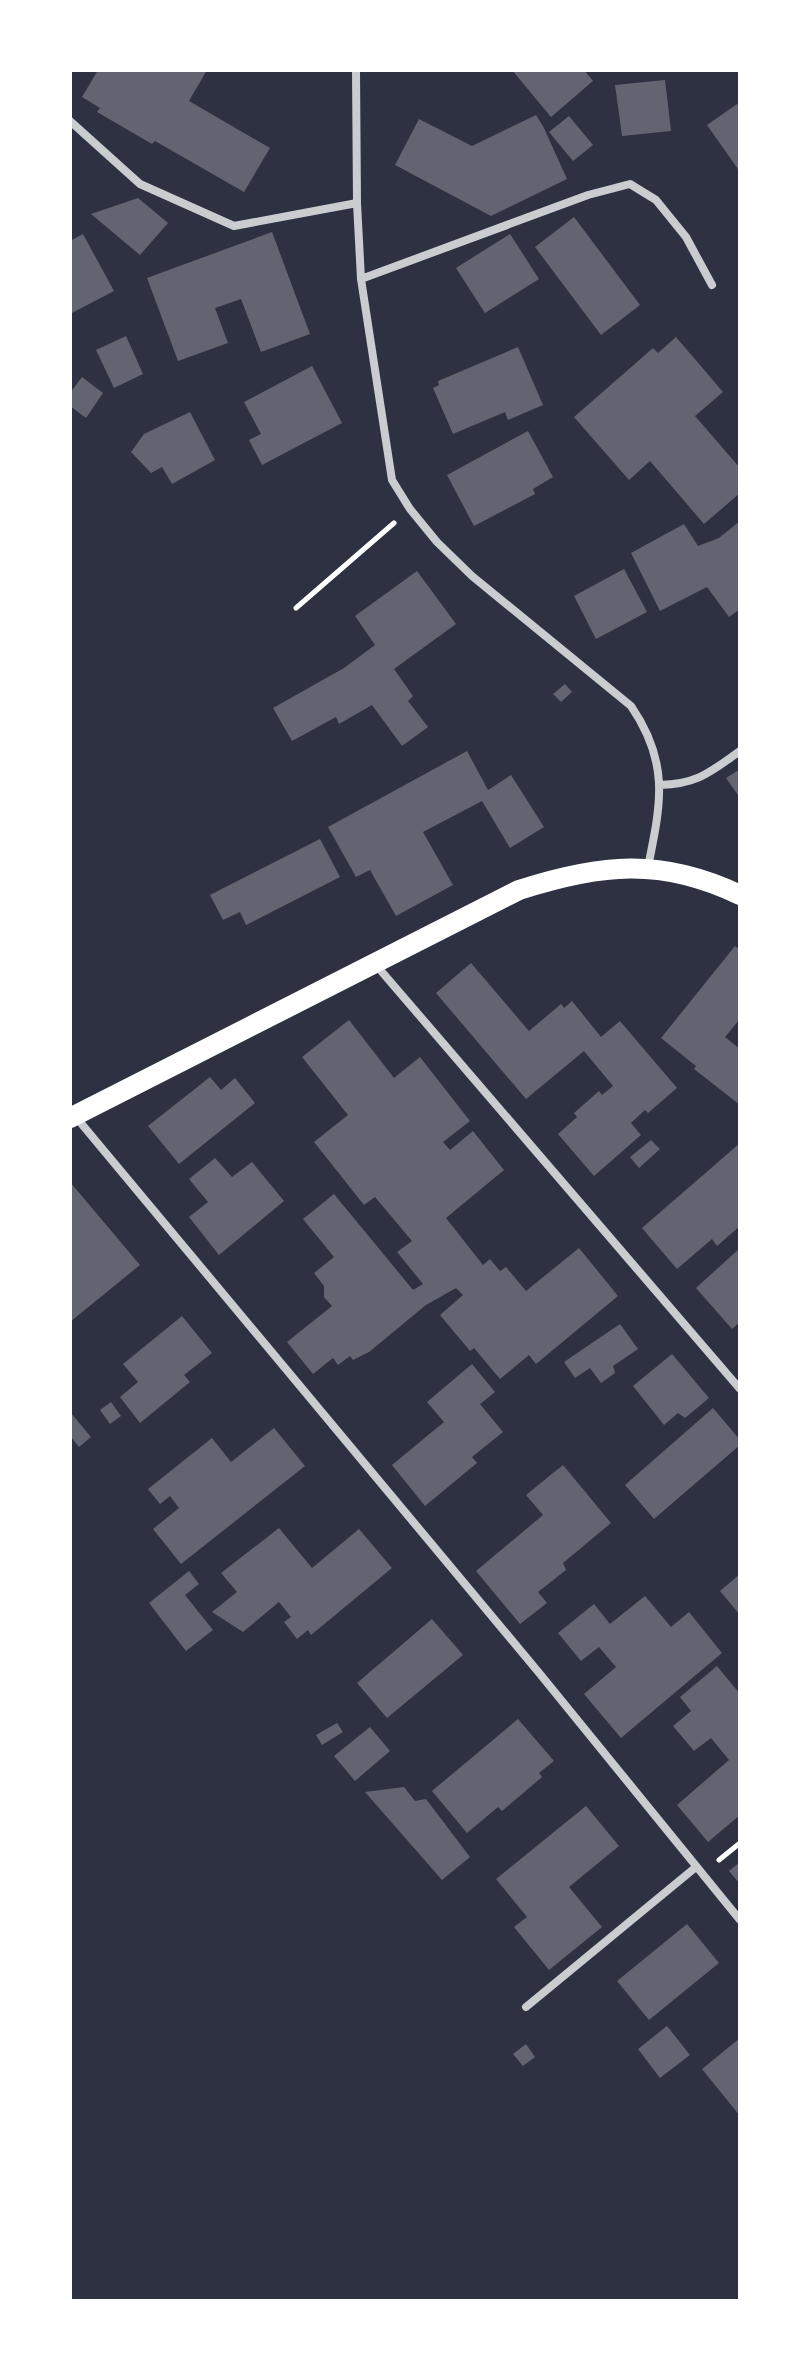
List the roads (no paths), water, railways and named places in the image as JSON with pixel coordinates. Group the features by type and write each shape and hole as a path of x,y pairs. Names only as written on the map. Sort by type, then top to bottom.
{"main road":[{"path":"72,1117 519,890 568,874 648,867 713,882 740,895"}],"street":[{"path":"356,70 361,279 392,480 410,509 437,542 472,576 631,706 653,744 660,785 659,816 648,867"},
{"path":"70,121 140,184 234,226 357,203"},
{"path":"361,279 588,195 630,184 656,200 686,237 712,285"},
{"path":"660,785 685,784 707,774 740,751"},
{"path":"373,963 740,1389"},
{"path":"72,1117 540,1674 740,1920"},
{"path":"526,2007 696,1867"}]}
